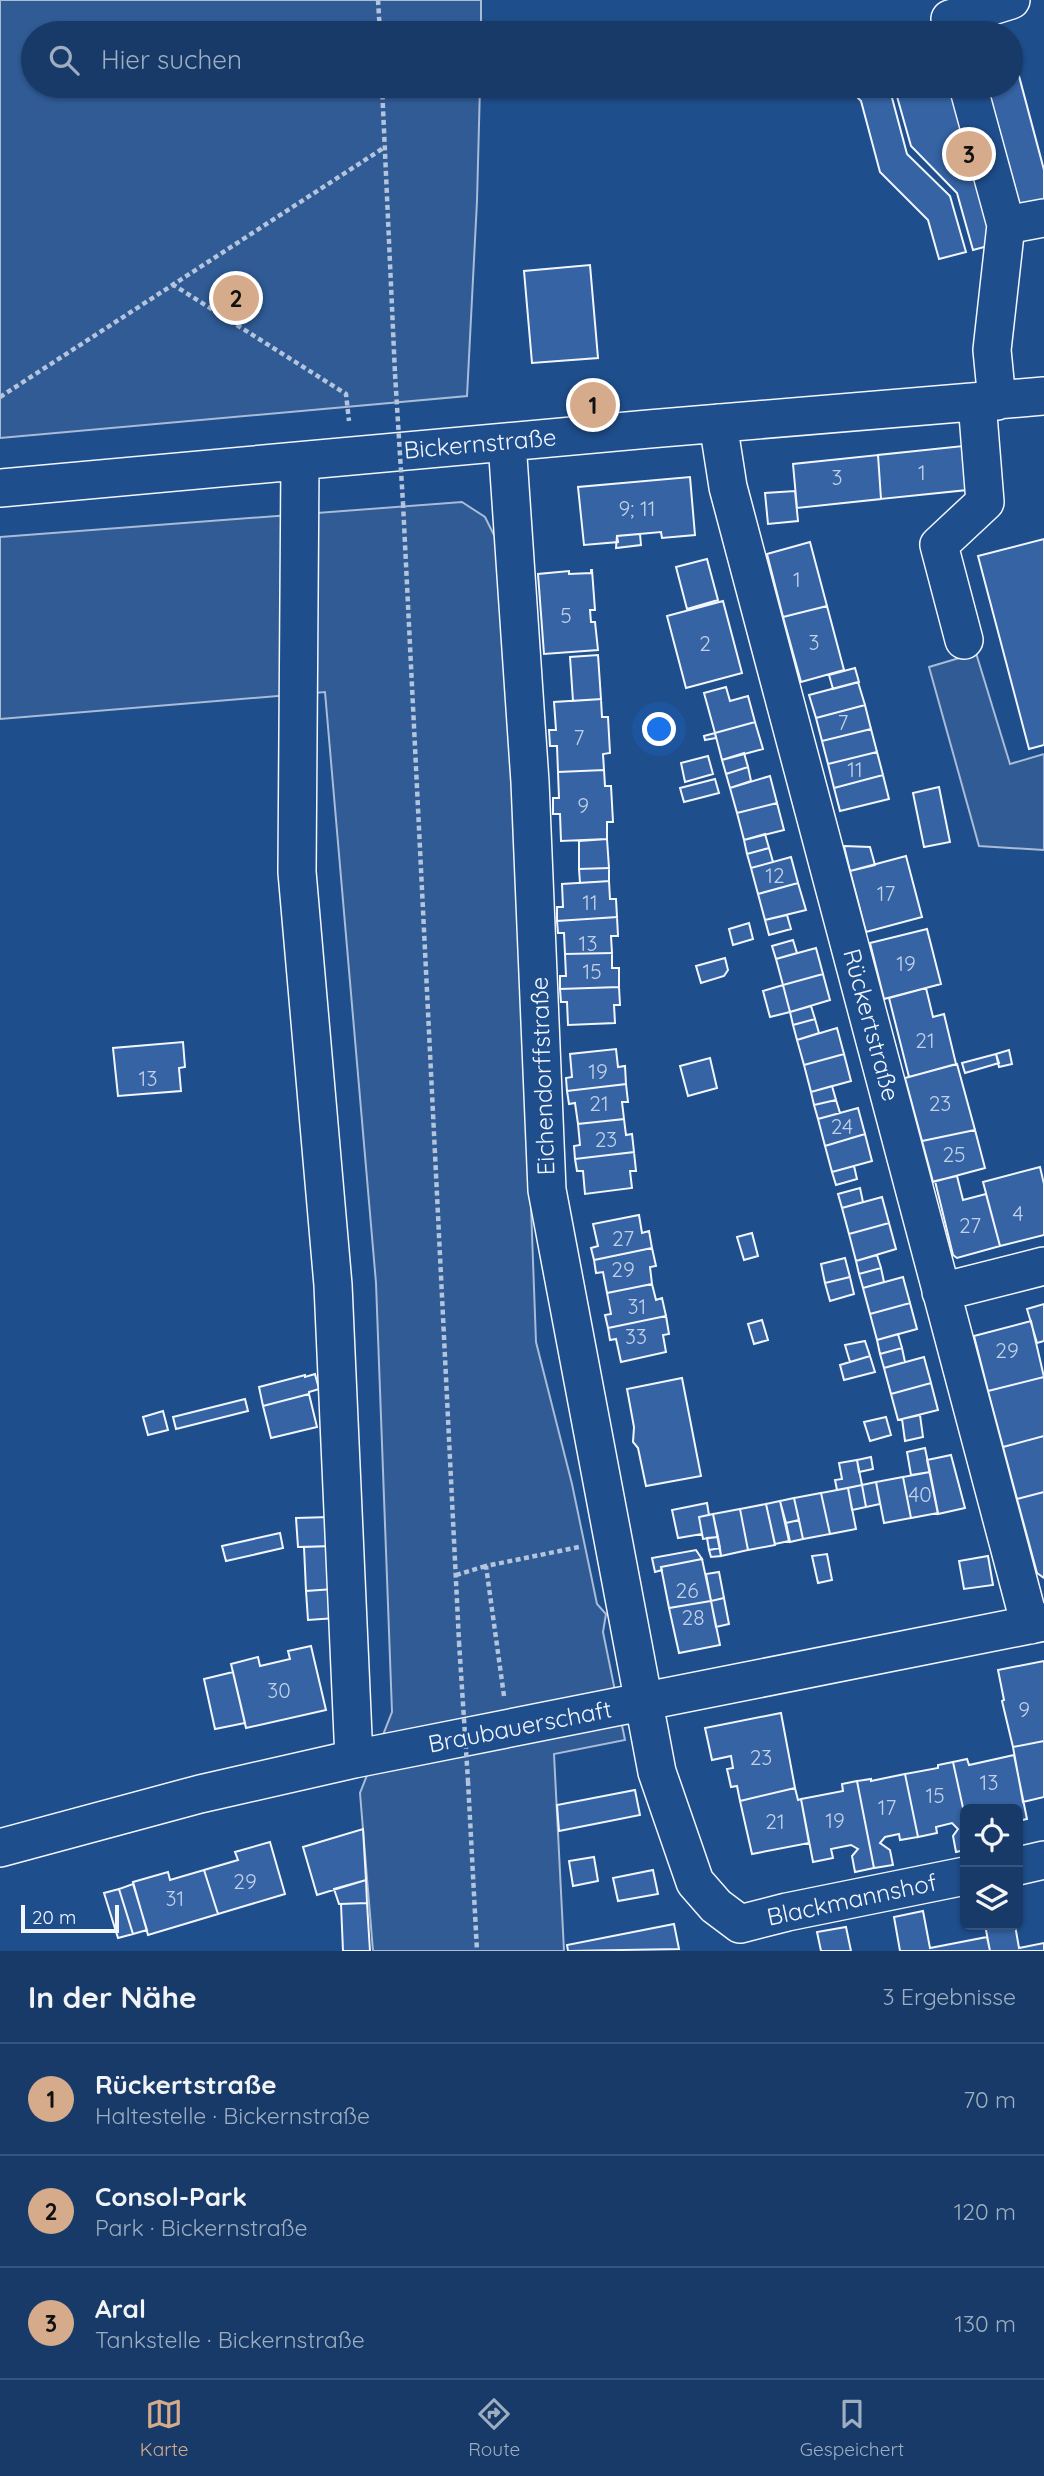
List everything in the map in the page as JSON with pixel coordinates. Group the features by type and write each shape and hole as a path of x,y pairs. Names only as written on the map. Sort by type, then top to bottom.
{"street":[{"path":"951,21 1011,0"},
{"path":"964,640 939,545 985,502 987,401 1006,225 971,98"},
{"path":"1006,225 1044,218"},
{"name":"Bickernstraße","path":"0,488 1044,396"},
{"name":"Rückertstraße","path":"718,423 729,487 941,1292 1037,1623"},
{"name":"Eichendorffstraße","path":"508,442 530,782 547,1190 646,1702"},
{"path":"300,462 297,872 332,1285 354,1759"},
{"path":"941,1292 1044,1266"},
{"name":"Braubauerschaft","path":"0,1848 200,1794 354,1759 1037,1623"},
{"name":"Blackmannshof","path":"646,1702 657,1772 695,1882 747,1938 787,1912 960,1877"},
{"path":"1023,1865 1044,1860"}],"path":[{"path":"378,0 379,21"},
{"path":"383,98 459,1642 477,1951"},
{"path":"0,397 385,147"},
{"path":"172,284 346,394 354,455"},
{"path":"456,1575 486,1566 614,1539"},
{"path":"486,1566 508,1729"}],"shaded area":[{"path":"0,0 481,0 481,21 21,21 21,98 480,98 477,201 467,396 0,438"},
{"path":"462,502 485,517 496,539 520,910 536,1342 572,1484 597,1604 606,1614 603,1632 625,1740 554,1754 564,1951 373,1951 360,1793 392,1712 376,1283 325,692 0,719 0,537"},
{"path":"976,653 1010,764 1044,754 1044,850 979,846 929,667"}],"building":[{"path":"1023,91 1044,170 1044,231 973,250 957,193 911,146 897,98 1023,98"},
{"path":"858,98 892,98 907,154 950,196 966,252 939,259 928,220 880,172"},
{"path":"590,265 598,358 532,363 524,271"},
{"path":"963,446 967,490 881,499 878,455"},
{"path":"878,455 881,499 797,508 793,464"},
{"path":"690,477 695,535 662,538 661,532 617,536 618,542 584,545 578,487"},
{"path":"795,491 798,521 768,524 765,493"},
{"path":"640,534 641,545 616,548 617,536"},
{"path":"1044,539 1044,745 1029,749 978,556"},
{"path":"810,542 827,606 783,617 767,554"},
{"path":"707,559 718,600 687,609 676,567"},
{"path":"591,570 595,610 590,610 591,622 595,622 598,650 544,654 538,574 569,571 569,574 591,573"},
{"path":"723,601 742,673 686,688 667,616"},
{"path":"827,606 844,670 801,682 783,617"},
{"path":"598,655 601,699 573,701 570,657"},
{"path":"855,668 859,682 833,689 829,675"},
{"path":"858,682 865,705 816,718 809,695"},
{"path":"726,687 730,701 748,696 755,722 715,733 704,693"},
{"path":"601,699 602,717 608,717 610,753 603,754 604,770 558,772 557,746 550,746 549,730 556,730 554,702"},
{"path":"865,705 871,729 822,741 816,718"},
{"path":"755,722 763,749 722,760 715,733"},
{"path":"871,729 877,752 828,764 822,741"},
{"path":"715,733 716,738 705,740 704,736"},
{"path":"877,752 883,775 834,788 828,764"},
{"path":"744,753 748,767 726,774 722,760"},
{"path":"708,756 713,774 685,782 681,763"},
{"path":"748,767 751,781 730,788 726,774"},
{"path":"604,770 605,786 611,786 613,822 607,822 607,839 561,841 560,814 553,814 553,798 559,798 558,772"},
{"path":"883,775 889,799 840,811 834,788"},
{"path":"770,776 777,803 737,813 730,788"},
{"path":"715,779 719,793 684,802 680,788"},
{"path":"939,787 950,842 924,847 913,793"},
{"path":"777,803 784,830 744,840 737,813"},
{"path":"765,834 769,848 747,854 744,840"},
{"path":"607,839 609,868 579,869 579,841"},
{"path":"844,846 870,847 875,865 850,871"},
{"path":"769,848 773,862 751,868 747,854"},
{"path":"906,856 922,917 866,932 850,871"},
{"path":"791,857 798,883 758,894 751,868"},
{"path":"609,868 609,881 580,883 579,869"},
{"path":"609,881 610,899 616,899 617,917 557,921 557,907 563,907 562,884"},
{"path":"798,883 806,910 765,920 758,894"},
{"path":"787,915 791,929 769,935 765,920"},
{"path":"617,917 618,936 611,936 612,953 565,954 564,933 558,933 557,921"},
{"path":"749,923 753,939 733,945 729,929"},
{"path":"927,929 941,984 884,999 870,943"},
{"path":"793,940 797,953 776,959 772,946"},
{"path":"816,948 823,974 783,985 776,959"},
{"path":"612,953 612,968 619,968 619,987 560,989 560,976 566,976 565,954"},
{"path":"725,958 728,970 724,976 701,983 696,966"},
{"path":"823,974 830,1000 790,1012 783,985"},
{"path":"783,985 790,1012 770,1017 763,991"},
{"path":"619,987 620,1005 614,1005 615,1023 568,1025 567,1002 561,1002 560,989"},
{"path":"926,988 933,1017 944,1014 956,1064 909,1077 889,998"},
{"path":"811,1006 815,1019 793,1025 790,1012"},
{"path":"815,1019 819,1033 797,1040 793,1025"},
{"path":"837,1028 844,1054 804,1065 797,1040"},
{"path":"183,1042 185,1067 179,1068 181,1091 118,1096 113,1048"},
{"path":"616,1049 618,1067 625,1066 626,1084 567,1091 566,1078 572,1077 570,1054"},
{"path":"1009,1050 1012,1064 999,1067 996,1054"},
{"path":"844,1054 851,1081 811,1092 804,1065"},
{"path":"996,1054 999,1063 965,1073 962,1063"},
{"path":"710,1058 717,1088 688,1096 680,1066"},
{"path":"957,1064 975,1130 922,1141 905,1078"},
{"path":"626,1084 628,1102 622,1102 624,1119 578,1124 575,1103 569,1104 567,1091"},
{"path":"832,1086 836,1100 814,1105 811,1092"},
{"path":"836,1100 840,1113 818,1119 814,1105"},
{"path":"858,1108 865,1134 825,1146 818,1119"},
{"path":"624,1119 626,1135 632,1134 634,1152 575,1159 574,1146 580,1145 578,1124"},
{"path":"975,1130 985,1168 933,1182 922,1141"},
{"path":"865,1134 872,1161 832,1172 825,1146"},
{"path":"634,1152 636,1171 630,1171 632,1188 585,1194 583,1171 577,1171 575,1159"},
{"path":"854,1166 857,1179 836,1185 832,1172"},
{"path":"1040,1167 1044,1184 1044,1235 1000,1246 983,1182"},
{"path":"957,1176 963,1200 986,1194 1000,1246 957,1258 953,1255 935,1181"},
{"path":"860,1188 863,1202 842,1208 838,1194"},
{"path":"882,1197 889,1223 849,1234 842,1208"},
{"path":"639,1215 642,1233 649,1231 652,1248 594,1260 591,1248 598,1246 593,1224"},
{"path":"889,1223 896,1249 856,1261 849,1234"},
{"path":"752,1233 758,1256 744,1260 737,1237"},
{"path":"652,1248 656,1266 650,1267 652,1284 607,1293 603,1272 596,1273 594,1260"},
{"path":"877,1255 881,1268 859,1274 856,1261"},
{"path":"845,1258 850,1277 825,1283 821,1264"},
{"path":"881,1268 884,1282 863,1288 859,1274"},
{"path":"850,1277 854,1294 830,1301 825,1283"},
{"path":"903,1277 910,1303 870,1314 863,1288"},
{"path":"652,1284 656,1300 662,1298 666,1316 608,1328 605,1315 611,1314 607,1293"},
{"path":"910,1303 917,1329 877,1340 870,1314"},
{"path":"1044,1304 1044,1341 1037,1343 1027,1309"},
{"path":"666,1316 669,1334 663,1335 666,1352 621,1362 616,1339 610,1340 608,1328"},
{"path":"762,1320 768,1340 754,1344 748,1324"},
{"path":"1031,1321 1044,1377 988,1391 974,1336"},
{"path":"898,1334 902,1348 880,1354 877,1340"},
{"path":"865,1341 870,1356 850,1362 845,1345"},
{"path":"902,1348 905,1362 884,1368 880,1354"},
{"path":"870,1356 875,1372 844,1380 840,1365"},
{"path":"924,1357 931,1383 891,1394 884,1368"},
{"path":"315,1374 319,1389 263,1406 259,1387"},
{"path":"1044,1377 1044,1436 1003,1447 988,1391"},
{"path":"682,1378 701,1476 646,1486 638,1448 633,1442 634,1427 627,1389"},
{"path":"931,1383 938,1410 898,1420 891,1394"},
{"path":"309,1394 317,1427 271,1438 263,1406"},
{"path":"245,1399 248,1411 176,1429 173,1417"},
{"path":"163,1411 168,1430 148,1435 143,1417"},
{"path":"920,1415 923,1437 905,1441 902,1419"},
{"path":"886,1417 891,1435 870,1441 864,1422"},
{"path":"1044,1436 1044,1492 1017,1499 1003,1447"},
{"path":"925,1448 930,1472 911,1475 907,1452"},
{"path":"951,1455 965,1508 938,1514 927,1460"},
{"path":"871,1457 873,1469 859,1472 857,1460"},
{"path":"857,1460 862,1485 837,1490 835,1480 842,1479 839,1463"},
{"path":"930,1472 938,1513 911,1518 903,1477"},
{"path":"903,1477 911,1518 884,1523 876,1482"},
{"path":"876,1482 880,1504 866,1507 862,1485"},
{"path":"862,1485 866,1507 852,1510 848,1488"},
{"path":"848,1488 856,1529 830,1534 821,1493"},
{"path":"1044,1492 1044,1578 1037,1573 1017,1499"},
{"path":"821,1493 830,1534 803,1539 794,1498"},
{"path":"794,1498 799,1520 786,1523 780,1501"},
{"path":"780,1501 789,1541 775,1544 766,1504"},
{"path":"707,1503 709,1515 699,1517 702,1534 678,1538 672,1510"},
{"path":"766,1504 775,1545 748,1550 740,1509"},
{"path":"740,1509 748,1550 721,1556 713,1514"},
{"path":"713,1514 718,1537 703,1539 699,1517"},
{"path":"330,1517 332,1546 298,1547 296,1518"},
{"path":"799,1520 803,1539 790,1542 786,1523"},
{"path":"280,1533 283,1548 226,1561 222,1546"},
{"path":"718,1537 720,1548 709,1550 707,1538"},
{"path":"332,1546 334,1589 306,1591 304,1547"},
{"path":"720,1548 721,1556 711,1557 709,1550"},
{"path":"696,1550 702,1559 661,1567 662,1570 655,1572 652,1558"},
{"path":"827,1554 832,1580 818,1583 812,1556"},
{"path":"988,1556 993,1585 964,1589 959,1561"},
{"path":"702,1559 711,1601 669,1608 661,1567"},
{"path":"719,1572 724,1598 711,1601 706,1574"},
{"path":"334,1589 336,1618 308,1620 306,1591"},
{"path":"724,1598 729,1624 716,1627 711,1601"},
{"path":"711,1601 720,1645 679,1653 669,1608"},
{"path":"311,1646 326,1710 246,1728 231,1664 258,1657 260,1666 290,1659 288,1651"},
{"path":"1044,1661 1044,1741 1013,1747 998,1670"},
{"path":"233,1672 245,1723 215,1729 204,1679"},
{"path":"781,1713 795,1788 740,1801 737,1786 731,1787 727,1769 733,1768 731,1756 712,1760 705,1728"},
{"path":"1044,1741 1044,1797 1023,1802 1013,1747"},
{"path":"1014,1755 1027,1819 1023,1820 1023,1804 962,1804 953,1762 967,1759 969,1765"},
{"path":"953,1762 962,1804 960,1804 960,1851 956,1852 953,1836 958,1829 952,1823 936,1827 937,1833 918,1837 905,1774 938,1768 938,1765"},
{"path":"905,1774 918,1837 900,1840 899,1834 885,1837 880,1843 890,1850 893,1865 874,1868 857,1781"},
{"path":"857,1781 874,1868 855,1872 852,1856 858,1849 851,1845 831,1849 833,1858 813,1862 801,1799 843,1791 842,1784"},
{"path":"795,1788 798,1800 801,1799 809,1843 752,1854 740,1801"},
{"path":"635,1790 640,1815 559,1831 557,1805"},
{"path":"363,1829 366,1880 317,1895 303,1847"},
{"path":"270,1842 285,1894 218,1914 204,1870 238,1860 235,1852"},
{"path":"594,1857 598,1881 573,1886 569,1861"},
{"path":"204,1870 218,1914 148,1935 133,1882 168,1872 170,1880"},
{"path":"653,1870 658,1894 618,1901 613,1878"},
{"path":"366,1880 367,1903 339,1904 334,1889"},
{"path":"133,1884 147,1930 133,1934 119,1889"},
{"path":"119,1889 133,1934 118,1938 104,1893"},
{"path":"367,1903 370,1951 343,1951 341,1904"},
{"path":"923,1911 930,1948 987,1937 990,1951 900,1951 894,1917"},
{"path":"674,1924 679,1949 568,1951 567,1945"},
{"path":"846,1927 851,1951 821,1951 817,1932"},
{"path":"986,1930 1016,1930 1019,1948 1044,1943 1044,1951 990,1951"}],"place":[{"name":"Aral","path":"969,154"},
{"name":"Consol-Park","path":"236,298"},
{"name":"Rückertstraße","path":"593,405"}]}
